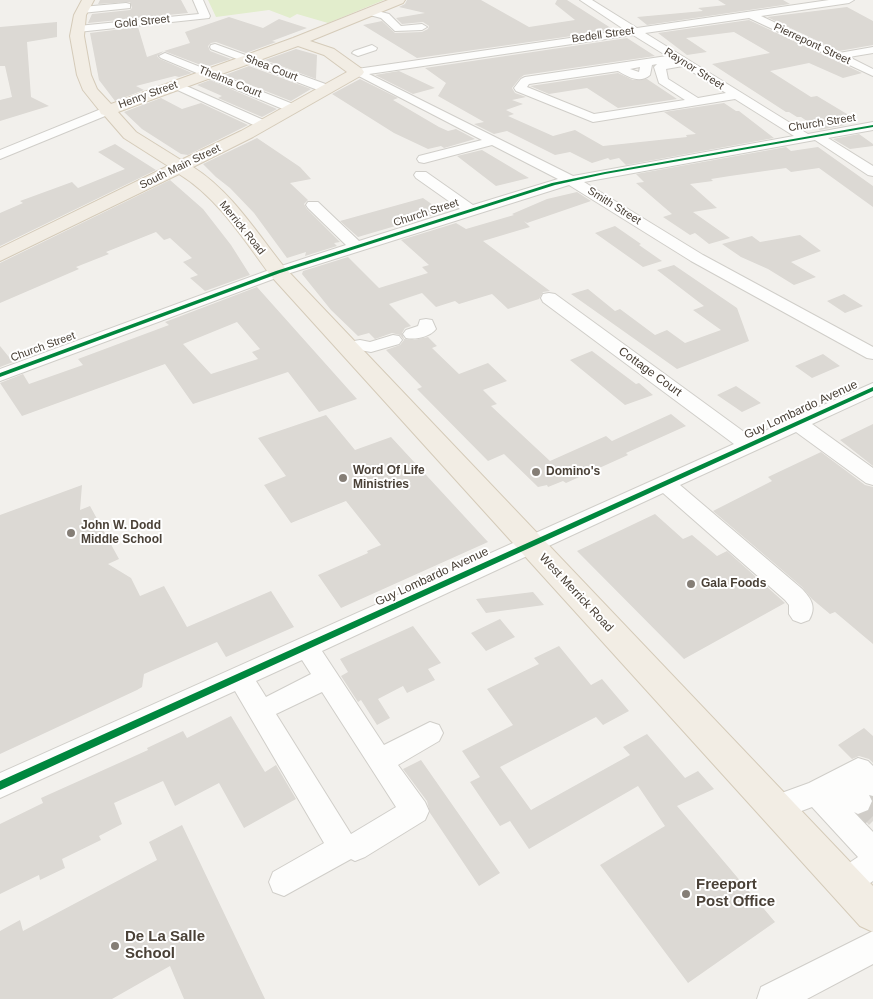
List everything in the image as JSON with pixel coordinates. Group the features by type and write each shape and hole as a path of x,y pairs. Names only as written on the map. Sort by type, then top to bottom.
{"main road":[{"path":"298,41 399,0"},
{"name":"Merrick Road","path":"85,5 78,29 78,46 84,75 90,90 106,111 130,135 198,178 226,205 278,272"},
{"name":"Henry Street","path":"106,111 298,41"},
{"name":"Smith Street","path":"298,41 329,52 357,72"},
{"name":"South Main Street","path":"0,255 264,125 357,72"},
{"name":"West Merrick Road","path":"278,272 873,914"}],"street":[{"name":"Gold Street","path":"78,29 205,16 198,0"},
{"name":"Raynor Street","path":"586,0 736,95 873,172"},
{"path":"793,0 808,6"},
{"name":"Bedell Street","path":"357,72 849,0"},
{"path":"85,5 126,6"},
{"path":"370,12 385,16 399,29 422,27"},
{"name":"Pierrepont Street","path":"751,15 872,73"},
{"name":"Shea Court","path":"215,47 327,89"},
{"path":"358,53 372,48"},
{"path":"838,56 873,50"},
{"name":"Thelma Court","path":"165,56 294,109"},
{"path":"680,61 647,62 525,81 520,88 593,118 736,95"},
{"path":"680,61 660,67 662,81 696,102"},
{"path":"664,67 678,76"},
{"name":"Smith Street","path":"357,72 571,180 697,258 873,354"},
{"path":"175,85 264,125"},
{"path":"692,85 714,99"},
{"path":"184,100 198,96"},
{"name":"Henry Street","path":"0,155 106,111"},
{"name":"Church Street","path":"0,375 278,272 554,184 873,126"},
{"path":"424,159 494,141"},
{"path":"421,175 471,210"},
{"path":"314,205 356,247"},
{"name":"Cottage Court","path":"549,298 750,446"},
{"path":"412,334 426,329 426,324"},
{"path":"360,346 371,347 394,340"},
{"name":"Guy Lombardo Avenue","path":"0,786 873,389"},
{"path":"798,424 873,478"},
{"path":"666,484 793,594 801,603 801,614"},
{"path":"306,648 415,811 355,847"},
{"path":"240,677 343,848 284,882"},
{"path":"276,703 327,678"},
{"path":"380,761 430,732"},
{"path":"776,808 847,790 873,852"},
{"path":"845,883 873,864"},
{"path":"773,999 873,947"}],"green space":[{"path":"208,0 384,0 328,23 297,14 290,18 269,10 216,17"}],"building":[{"path":"100,0 181,0 188,13 88,23 92,14 130,10 132,8 130,2 98,4"},
{"path":"407,0 481,0 529,27 575,20 555,4 557,0 567,0 614,30 417,58 363,25 382,21 395,33 422,32 428,29 429,26 423,22 402,24 396,18 425,13 399,7 405,4"},
{"path":"718,0 783,0 790,4 647,25 637,17 703,11 698,8 726,5"},
{"path":"847,7 873,21 873,45 839,51 767,17"},
{"path":"229,17 263,28 279,19 307,28 246,53 216,42 211,43 208,46 210,51 231,59 206,67 164,51 190,43 185,32"},
{"path":"749,20 862,73 843,78 809,63 770,71 811,97 817,96 852,117 836,119 845,125 820,130 801,117 786,112 712,64 770,53 734,32 686,38 707,52 687,55 658,33"},
{"path":"57,22 57,37 27,42 31,97 49,106 0,121 0,100 12,97 5,66 0,66 0,27"},
{"path":"138,27 147,57 164,51 157,56 160,59 192,73 136,86 144,90 115,101 99,80 90,33"},
{"path":"627,38 655,56 524,75 512,88 515,93 526,97 512,100 523,104 506,110 514,114 508,116 553,136 575,130 603,146 687,137 686,135 696,134 664,112 724,103 739,111 774,138 626,165 619,158 610,160 608,158 592,163 570,152 555,155 507,131 494,134 474,124 484,122 438,96 446,83 425,68"},
{"path":"296,49 317,55 316,79 265,60"},
{"path":"249,66 311,89 291,101 225,75"},
{"path":"399,71 435,88 413,94 375,75"},
{"path":"618,73 633,80 647,79 677,99 618,108 587,88 549,94 530,86"},
{"path":"360,79 398,98 393,100 439,127 448,131 456,129 475,139 444,148 441,146 428,149 394,133 332,94"},
{"path":"210,80 277,109 262,117 218,98 222,96 197,85"},
{"path":"161,98 182,109 201,103 248,125 188,155 181,154 142,129 124,112"},
{"path":"859,134 873,144 873,146 850,149 833,139"},
{"path":"257,138 300,167 311,179 290,183 308,200 304,204 307,209 340,242 334,243 337,246 305,256 306,252 287,258 254,213 203,164"},
{"path":"115,144 156,170 0,246 0,213 23,203 20,201 72,182 78,188 125,169 98,152"},
{"path":"786,147 791,151 818,147 873,186 873,207 819,168 791,172 786,168 711,179 713,181 690,184 717,208 693,212 730,238 709,244 695,233 690,235 663,217 672,214 636,183 644,182 636,174"},
{"path":"482,150 529,178 496,186 457,156"},
{"path":"170,180 203,209 231,245 250,275 205,291 190,278 198,275 183,262 192,258 170,238 164,240 156,232 106,252 109,254 76,267 79,269 0,303 0,263"},
{"path":"577,192 591,201 527,223 524,221 530,227 483,241 550,291 543,292 539,299 508,309 492,294 459,304 455,301 436,307 422,293 389,304 411,326 405,328 402,333 404,339 414,340 428,337 437,346 432,348 459,374 488,363 507,381 483,390 497,404 491,406 550,461 606,436 612,441 671,414 686,426 566,483 563,481 548,487 547,485 538,487 504,454 488,461 417,389 422,387 386,350 400,345 404,340 400,335 392,333 375,339 369,333 358,336 331,310 302,274 303,271 348,257 379,288 428,273 422,267 429,265 401,240 456,223 466,229 514,215 512,214 547,199"},
{"path":"423,198 443,212 358,237 340,221"},
{"path":"615,226 662,261 643,267 595,233"},
{"path":"800,235 821,251 791,262 816,277 794,285 768,269 741,257 722,244 752,236 760,242"},
{"path":"674,265 737,308 749,341 677,369 571,294 588,289 615,311 620,309 655,335 667,330 685,343 721,330 693,310 704,306 657,270"},
{"path":"257,287 357,399 319,412 288,372 193,404 165,364 22,416 0,383 23,374 29,384 83,365 78,359 169,325 165,322","holes":["237,322 260,349 252,352 258,359 211,374 183,344"]},
{"path":"844,294 863,306 845,313 827,301"},
{"path":"0,346 13,362 0,367"},
{"path":"592,351 636,384 639,383 653,395 625,405 570,360"},
{"path":"823,354 840,366 812,378 795,366"},
{"path":"736,386 761,403 742,412 717,395"},
{"path":"326,415 355,450 391,437 488,542 341,608 318,575 368,553 367,551 381,545 346,501 291,523 264,485 286,476 258,438"},
{"path":"873,424 873,466 840,440"},
{"path":"821,452 865,485 873,487 873,644 835,612 830,614 812,599 802,587 713,511 772,481 768,477"},
{"name":"John W. Dodd Middle School","path":"82,485 80,510 90,506 119,559 108,564 131,578 140,596 164,586 187,627 271,591 294,627 226,657 217,642 144,674 142,687 137,690 0,754 0,515"},
{"name":"Gala Foods","path":"655,514 683,539 692,535 717,556 727,551 785,603 684,659 577,551"},
{"path":"533,592 544,605 486,613 476,599"},
{"path":"500,619 515,637 486,651 471,633"},
{"path":"413,626 441,663 428,669 435,680 407,693 403,686 378,699 390,718 377,725 361,700 358,702 341,676 348,672 340,659"},
{"path":"559,646 591,685 602,679 629,711 603,725 596,717 500,767 531,810 630,755 623,747 647,734 685,778 698,771 714,789 677,806 775,922 688,983 600,865 665,826 638,786 529,849 510,821 500,826 470,782 480,777 462,751 513,725 487,689 539,664 534,658"},
{"path":"231,716 265,772 276,765 296,799 244,828 219,783 175,806 163,781 114,803 122,824 99,836 101,840 62,859 65,868 40,880 39,875 0,894 0,824 43,803 41,798 148,750 147,748 183,731 187,738"},
{"path":"864,728 873,736 873,763 869,759 859,756 852,759 838,745"},
{"path":"421,760 500,873 479,886 430,813 427,801 403,769"},
{"path":"873,803 873,821 869,825 860,815 869,812"},
{"path":"182,825 265,999 184,999 170,966 112,999 0,999 0,931 20,920 23,931 157,860 149,842"}],"tunnel":[{"path":"858,801 873,816"}],"cycle path":[{"path":"0,375 278,272 554,184 605,173 873,126"},
{"path":"0,786 873,389"}],"place":[{"name":"Domino's","path":"536,472"},
{"name":"Word Of Life Ministries","path":"343,478"},
{"name":"John W. Dodd Middle School","path":"71,533"},
{"name":"Gala Foods","path":"691,584"},
{"name":"Freeport Post Office","path":"686,894"},
{"name":"De La Salle School","path":"115,946"}]}
